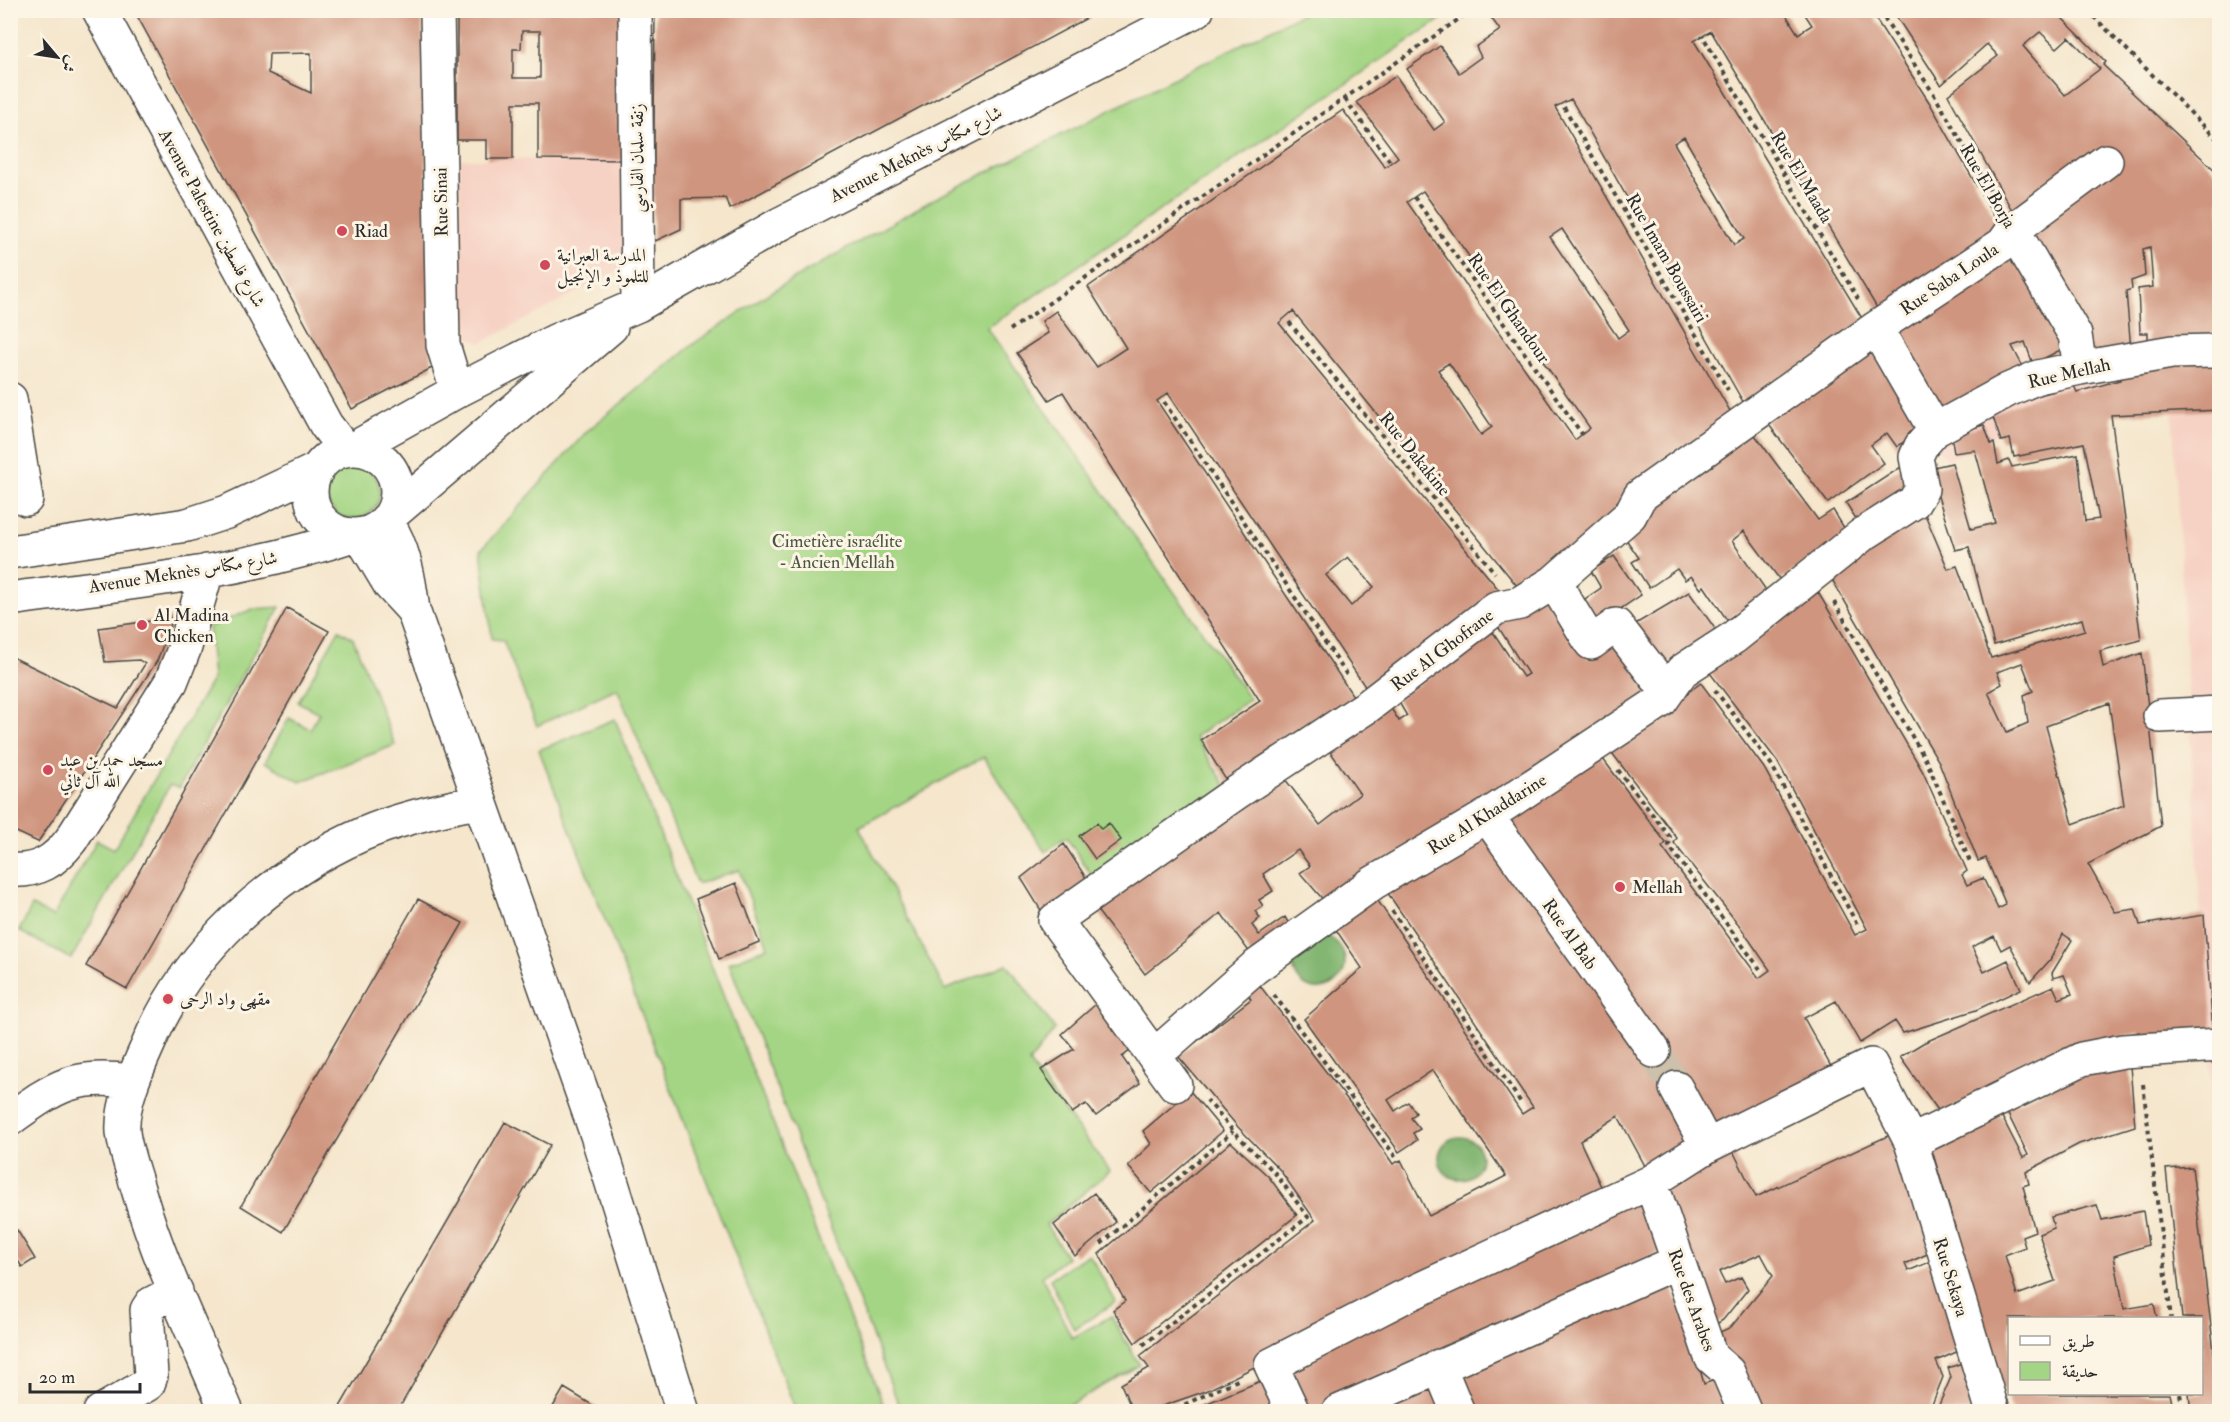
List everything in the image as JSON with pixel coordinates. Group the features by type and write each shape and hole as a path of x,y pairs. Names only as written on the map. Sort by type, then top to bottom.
{"street":[{"name":"Avenue Palestine شارع فلسطين","path":"99,10 333,451"},
{"name":"Rue Sinai","path":"438,10 443,345 457,391"},
{"name":"زنقة سلمان الفارسي","path":"635,10 638,305"},
{"name":"Avenue Meknès شارع مكناس","path":"10,552 187,525 237,508 333,451 555,341 638,305 780,224 1197,10"},
{"name":"Rue Saba Loula","path":"1876,328 2002,244 2013,230 2106,161"},
{"name":"Rue El Borja","path":"2013,230 2075,335 2080,368"},
{"name":"Avenue Meknès شارع مكناس","path":"10,599 207,572 309,550 372,527 638,305"},
{"path":"1876,328 1935,430"},
{"name":"Rue Al Ghofrane","path":"1154,1056 1055,920 1227,800 1368,706 1497,608 1520,603 1554,582 1630,515 1640,496 1876,328"},
{"name":"Rue Mellah","path":"1935,430 2008,390 2038,377 2172,352 2217,351"},
{"path":"10,399 26,499"},
{"name":"Rue Al Khaddarine","path":"1154,1056 1254,968 1373,883 1487,816 1661,701 1682,671 1733,638 1862,535 1914,502 1922,489 1916,457 1921,446 1935,430"},
{"path":"333,451 376,455 392,471 398,494 372,527 332,529 316,513 311,490 333,451"},
{"path":"372,527 390,585 413,610 597,1135 683,1412"},
{"path":"10,870 25,871 44,866 59,855 71,840 171,682 185,647 207,572"},
{"path":"1554,582 1591,643 1616,626 1656,677 1671,687"},
{"path":"2160,716 2220,713"},
{"path":"227,1412 149,1227 123,1131 132,1082 155,1029 179,987 214,939 269,891 318,857 363,834 414,816 480,801"},
{"name":"Rue Al Bab","path":"1487,816 1654,1051"},
{"path":"1911,1142 2082,1059 2139,1050 2220,1045"},
{"path":"1154,1056 1175,1085"},
{"name":"Rue Sekaya","path":"1707,1146 1871,1065 1911,1142 1993,1412"},
{"path":"10,1119 47,1093 68,1082 106,1078 132,1082"},
{"path":"1293,1412 1271,1365 1401,1298 1651,1182 1707,1146 1676,1088"},
{"name":"Rue des Arabes","path":"1651,1182 1711,1357 1728,1372 1745,1412"},
{"path":"1338,1412 1677,1262"},
{"path":"100,1412 148,1384 151,1376 147,1310 151,1304 176,1291"},
{"path":"1439,1366 1458,1412"}],"path":[{"path":"1010,330 1472,10"},
{"name":"Rue El Borja","path":"1879,10 1935,96 2013,230"},
{"path":"2087,10 2220,142"},
{"name":"Rue El Maada","path":"1705,40 1876,328"},
{"path":"1345,99 1391,163"},
{"name":"Rue Imam Boussairi","path":"1564,107 1747,422"},
{"name":"Rue El Ghandour","path":"1414,197 1582,434"},
{"name":"Rue Dakakine","path":"1289,322 1520,603"},
{"path":"1164,402 1368,706"},
{"path":"1816,570 1927,762 1971,864"},
{"path":"1694,663 1771,764 1858,927"},
{"path":"1597,744 1670,837 1669,846 1760,969"},
{"path":"1373,883 1522,1104"},
{"path":"1254,968 1396,1157"},
{"path":"2139,1050 2171,1317"},
{"path":"1143,1345 1308,1217 1275,1173 1233,1131 1194,1084 1175,1085"},
{"path":"1101,1244 1233,1131"},
{"path":"1168,1412 1271,1365"}],"shaded area":[{"path":"459,159 625,160 628,265 481,343 463,335"},
{"path":"2219,180 2219,1184 2207,1030 2171,389 2027,417 1948,460 1907,417 2001,352 2084,327 2209,318"}],"green space":[{"name":"Cimetière israélite - Ancien Mellah","path":"1307,11 1453,11 987,328 1250,699 1195,737 1227,787 1093,877 1066,837 1045,852 984,757 859,827 945,990 1007,964 1055,1029 1029,1063 1110,1171 1046,1225 1067,1257 1042,1277 1072,1338 1111,1316 1140,1365 1059,1411 901,1411 729,963 768,947 739,870 697,884 617,688 537,726 503,640 492,639 481,550 587,431 696,342 769,293 934,199"},
{"path":"348,465 358,465 368,469 376,477 380,492 376,507 368,515 358,519 348,519 338,515 330,507 326,497 326,487 330,477 338,469"},
{"path":"280,607 179,788 170,785 71,959 19,931 32,906 53,917 97,840 114,849 213,678 208,627 253,609"},
{"path":"339,630 353,638 395,745 300,782 265,762 289,718 310,729 319,713 298,702"},
{"path":"615,719 886,1411 796,1411 539,750"},
{"path":"1327,936 1337,943 1343,952 1345,962 1343,974 1327,987 1310,988 1297,977 1292,957"},
{"path":"1460,1137 1468,1138 1475,1143 1480,1150 1480,1166 1475,1173 1468,1178 1460,1179 1452,1178 1445,1173 1440,1166 1439,1158 1440,1150 1445,1143 1452,1138"},
{"path":"1089,1254 1116,1302 1074,1329 1050,1279"}],"building":[{"name":"Riad","path":"134,10 422,10 432,368 352,409","holes":["311,53 311,93 268,73 269,54"]},
{"path":"457,10 621,10 625,160 538,159 538,103 513,103 513,159 487,159 487,140 457,140","holes":["522,31 540,31 540,78 513,78 513,49 521,49"]},
{"path":"655,10 1102,10 730,209 725,198 681,199 681,229 653,242"},
{"path":"1489,10 1783,10 1798,34 1812,25 1802,10 1870,10 1929,102 2002,230 1880,313 1711,31 1694,41 1866,325 1746,407 1571,99 1555,107 1734,418 1617,502 1624,512 1522,592 1293,311 1279,323 1499,590 1368,691 1168,393 1157,401 1357,702 1231,788 1201,740 1260,701 1063,392 1049,400 1017,353 1048,333 1042,321 1056,311 1097,367 1126,348 1088,287 1343,110 1385,167 1398,157 1357,102 1396,76 1434,130 1445,122 1407,69 1440,46 1459,73 1481,57 1476,47 1500,30 1487,12","holes":["1684,137 1744,239 1734,245 1674,143","1423,191 1590,428 1575,440 1407,202","1562,229 1629,330 1618,338 1550,237","1449,363 1492,427 1481,435 1438,370","1348,557 1374,587 1351,606 1326,575"]},
{"name":"Mellah","path":"1892,10 2054,10 2106,62 2103,65 2220,175 2220,410 2111,415 2141,640 2100,651 2103,667 2142,653 2161,826 2088,864 2115,912 2135,909 2140,925 2204,915 2213,1033 2141,1043 2139,1032 2080,1048 1940,1113 1900,1057 1923,1043 2053,986 2059,999 2072,994 2064,975 2053,978 2052,973 2072,940 2063,934 2050,960 2030,982 2010,945 2001,950 1994,936 1972,947 1984,972 2008,960 2021,989 1976,1010 1903,1033 1895,1021 1860,1043 1836,1001 1804,1018 1834,1072 1650,1175 1618,1116 1580,1141 1604,1193 1206,1391 1145,1412 1133,1412 1121,1384 1149,1368 1140,1356 1315,1220 1280,1170 1238,1127 1178,1056 1251,999 1243,987 1254,978 1360,1116 1393,1164 1401,1160 1429,1216 1506,1176 1433,1070 1388,1100 1395,1111 1408,1102 1416,1113 1411,1118 1420,1129 1413,1133 1417,1140 1399,1152 1304,1019 1362,968 1332,924 1374,895 1522,1114 1533,1107 1385,889 1600,755 1666,843 1662,847 1759,978 1770,970 1739,925 1674,843 1677,838 1609,749 1701,683 1764,768 1855,935 1867,929 1777,761 1710,673 1818,592 1923,772 1967,871 1962,875 1967,885 1983,878 1998,909 2006,905 1986,858 1978,861 1939,762 1827,571 1924,512 1948,569 1957,566 1991,658 2085,630 2082,619 1994,645 1969,547 1955,550 1929,468 1952,463 1971,529 1995,523 1975,450 1954,453 1951,434 1984,425 1991,444 1994,443 1998,464 2009,460 2012,467 2078,454 2085,521 2099,519 2084,443 2014,457 2010,439 2001,441 1992,414 2036,396 2074,386 2077,392 2120,380 2120,371 2148,341 2148,333 2140,333 2138,289 2153,287 2150,247 2143,249 2145,276 2131,281 2132,289 2126,291 2131,350 2083,354 2023,230 1948,95 1998,56 1987,44 1941,85","holes":["2040,32 2057,48 2069,37 2100,69 2065,95 2023,46","2022,663 2033,691 2024,695 2028,723 2007,732 1988,692 2002,684 1997,672","2109,703 2124,805 2073,824 2046,726"]},
{"path":"2013,249 2070,345 2033,364 2025,342 2012,346 2023,367 1936,412 1887,328"},
{"path":"1878,348 1925,425 1897,447 1887,433 1871,445 1884,463 1828,503 1766,421 1852,362"},
{"path":"1752,431 1818,520 1833,510 1848,534 1780,580 1744,531 1732,541 1768,593 1727,620 1704,586 1701,589 1691,576 1685,580 1677,569 1649,588 1632,562 1639,558 1621,532 1636,513"},
{"path":"1904,465 1915,486 1860,525 1846,503"},
{"path":"1614,556 1641,595 1595,626 1579,603 1601,588 1591,571"},
{"path":"1689,592 1716,630 1661,669 1632,626"},
{"path":"1543,593 1589,659 1618,639 1657,698 1327,904 1300,873 1310,866 1298,850 1263,874 1273,891 1259,900 1263,906 1255,911 1260,918 1252,925 1259,935 1285,917 1292,929 1253,957 1221,913 1145,974 1093,905 1285,779 1320,825 1360,794 1327,747 1389,705 1399,721 1407,716 1397,699 1493,632 1523,677 1528,674 1497,625"},
{"path":"287,608 329,631 127,989 86,966"},
{"name":"مسجد حمد بن عبد الله آل ثاني","path":"173,618 157,661 38,842 10,829 10,656 118,708 145,664 139,660 105,662 99,628"},
{"path":"1097,823 1101,829 1109,823 1121,840 1095,859 1079,836"},
{"path":"1064,844 1090,884 1045,917 1021,878"},
{"path":"736,883 759,942 719,959 696,899"},
{"path":"418,899 463,923 283,1232 241,1206"},
{"path":"1096,1004 1131,1050 1122,1057 1140,1083 1096,1116 1086,1104 1072,1113 1041,1070 1074,1049 1062,1034"},
{"path":"2130,1066 2135,1126 2079,1144 2026,1172 2029,1184 2023,1186 2035,1231 2022,1236 2025,1247 2005,1255 2017,1295 2055,1281 2039,1234 2054,1228 2051,1217 2097,1205 2102,1220 2143,1211 2148,1245 2114,1256 2124,1309 2154,1304 2157,1317 2008,1317 2008,1395 2170,1395 2174,1412 2013,1412 1981,1339 1950,1228 1955,1227 1931,1147 2001,1115 2023,1158 2028,1155 2005,1108 2083,1073"},
{"path":"1190,1091 1223,1131 1151,1193 1128,1166 1151,1144 1143,1131"},
{"path":"505,1122 550,1145 397,1412 337,1412"},
{"path":"1894,1133 1934,1251 1905,1264 1908,1271 1939,1258 1961,1350 1936,1361 1943,1377 1929,1412 1752,1412 1718,1333 1731,1327 1773,1276 1761,1254 1719,1272 1725,1284 1741,1277 1748,1289 1723,1320 1715,1325 1663,1192 1716,1161 1711,1153 1729,1143 1756,1197"},
{"path":"1231,1142 1269,1177 1297,1215 1135,1343 1113,1310 1125,1301 1099,1254"},
{"path":"2192,1167 2220,1412 2191,1412 2189,1395 2203,1395 2203,1317 2182,1317 2166,1169"},
{"path":"1094,1193 1116,1222 1075,1256 1054,1225"},
{"path":"1644,1194 1668,1248 1319,1412 1310,1412 1288,1362"},
{"path":"17,1230 35,1259 22,1267 18,1261 10,1265 10,1234"},
{"path":"1667,1276 1688,1326 1704,1384 1723,1377 1737,1412 1471,1412 1452,1369"},
{"path":"1968,1361 1984,1412 1936,1412 1951,1377 1948,1368"},
{"path":"1263,1380 1278,1412 1188,1412 1188,1411"},
{"path":"1433,1384 1444,1412 1371,1412"},
{"path":"564,1388 604,1412 550,1412"}],"tunnel":[{"path":"1654,1051 1676,1088"}],"place":[{"name":"Riad","path":"342,231"},
{"name":"المدرسة العبرانية للتلموذ و الإنجيل","path":"545,265"},
{"name":"Al Madina Chicken","path":"142,625"},
{"name":"مسجد حمد بن عبد الله آل ثاني","path":"48,770"},
{"name":"Mellah","path":"1620,887"},
{"name":"مقهى واد الرحى","path":"168,999"}]}
